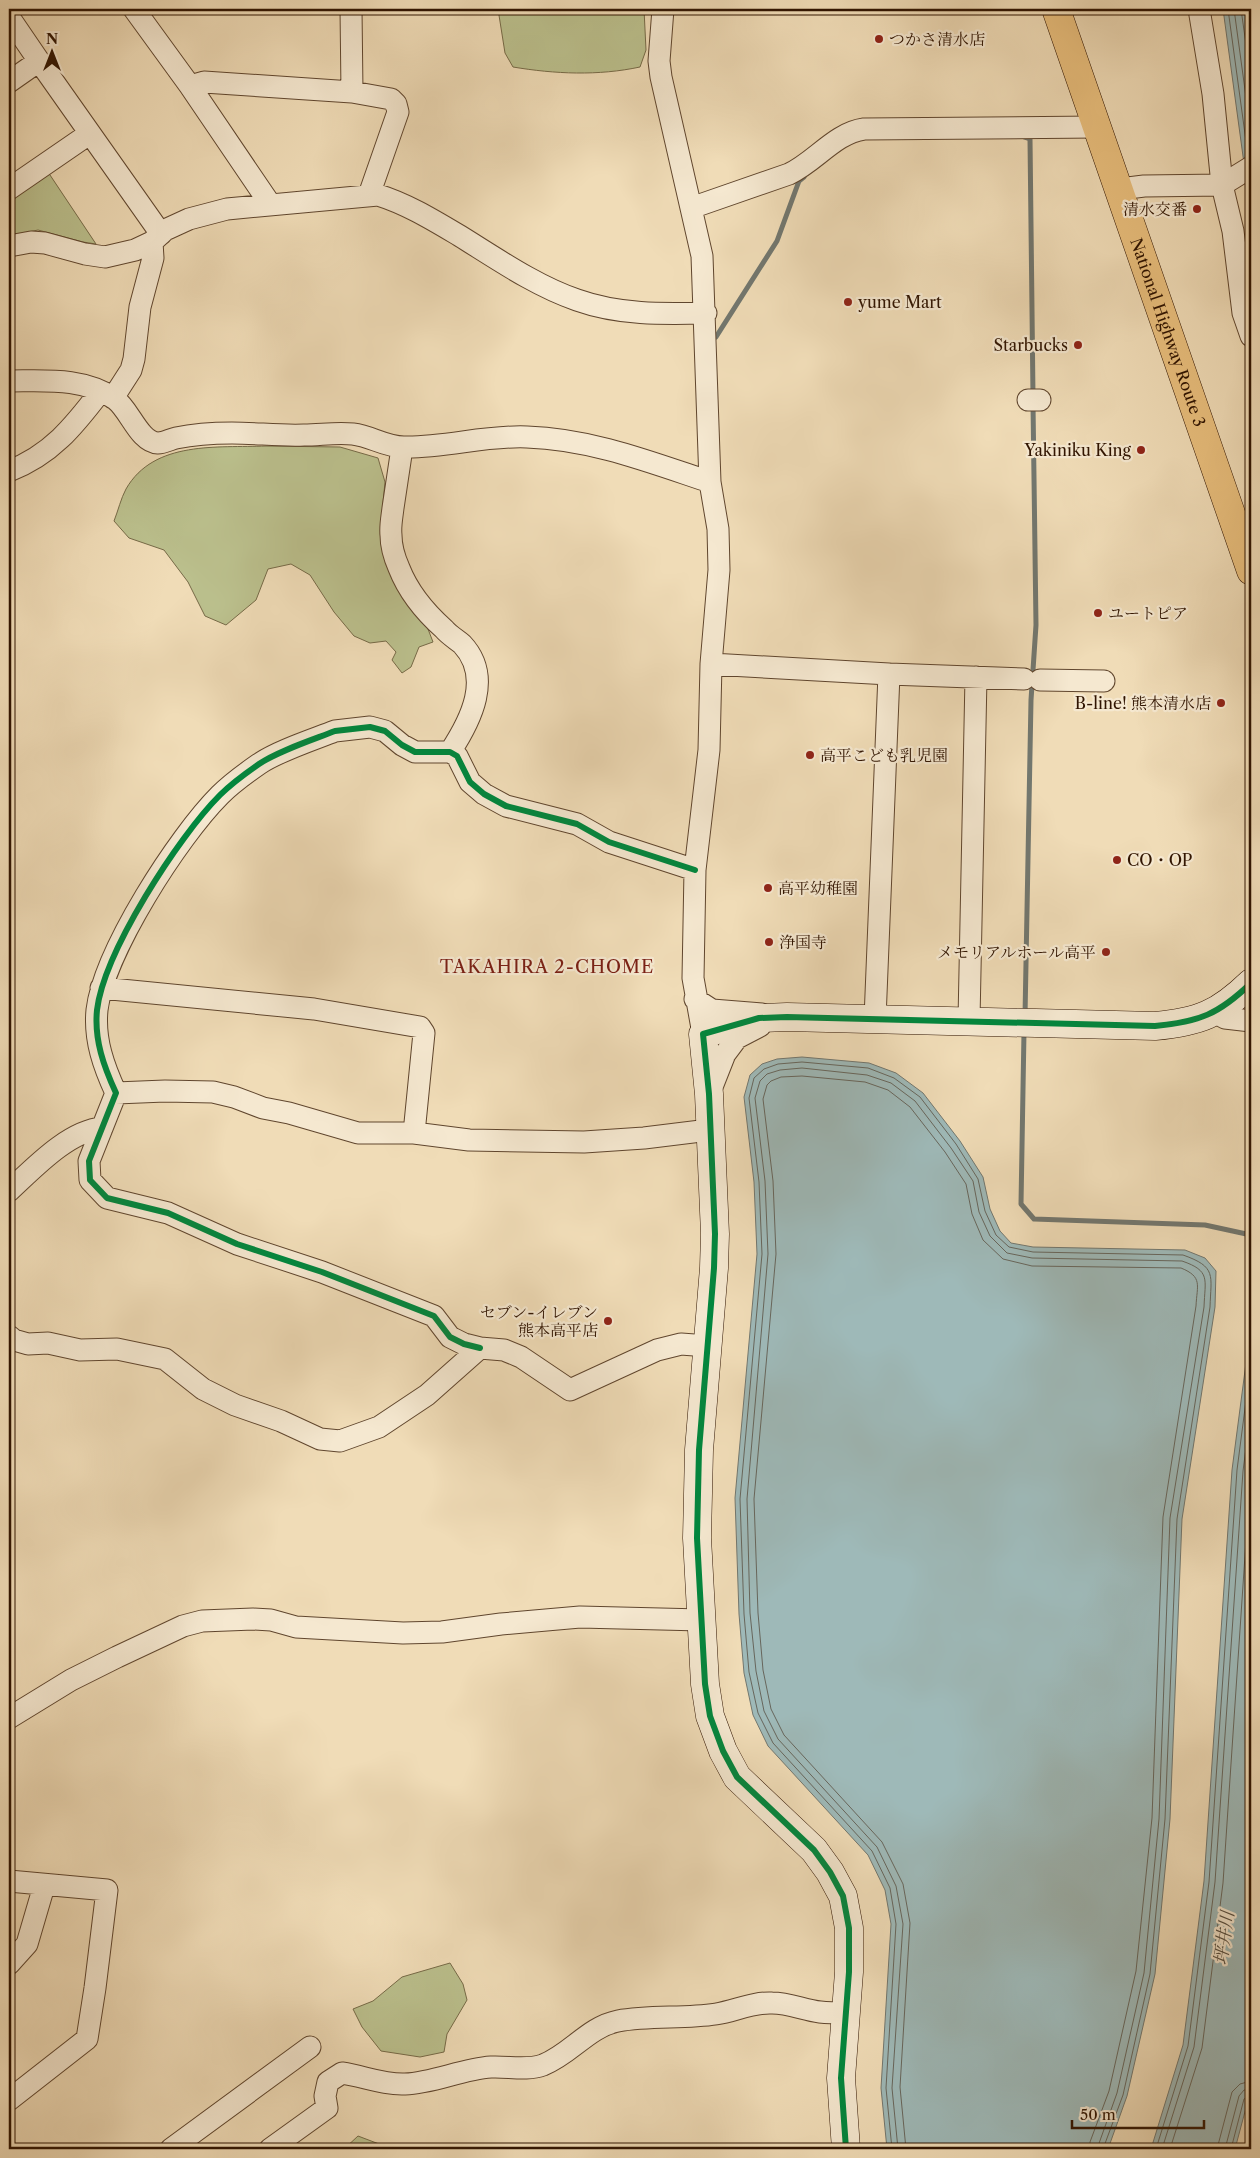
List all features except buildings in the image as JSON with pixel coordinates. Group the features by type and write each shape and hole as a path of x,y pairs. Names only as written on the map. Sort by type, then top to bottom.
{"highway":[{"name":"National Highway Route 3","path":"1056,9 1251,570"}],"street":[{"path":"134,9 190,86 270,204"},
{"path":"351,9 352,92"},
{"path":"662,9 659,62 661,77 702,256 706,313 710,482 718,529 719,562 711,664 709,750 696,870 693,978 703,1034 709,1094 709,1130 715,1234 714,1268 699,1450 698,1538 705,1684 710,1716 723,1751 737,1777 814,1850 830,1872 842,1896 850,1928 847,2013 841,2078 846,2149"},
{"path":"1199,9 1213,94 1236,177 1233,231 1244,313 1251,336"},
{"path":"9,17 157,238 140,307 132,364 107,395 56,444 9,471"},
{"path":"9,82 39,61"},
{"path":"190,86 204,82 352,92 391,98 396,104 398,112 369,195"},
{"path":"692,208 804,167 850,131 864,129 1097,126"},
{"path":"9,189 88,134"},
{"path":"1120,189 1236,177"},
{"path":"9,246 31,242 45,243 85,254 105,257 135,250 189,219 227,210 369,195 395,200 435,221 536,282 577,300 626,313 706,313"},
{"path":"9,381 59,381 89,386 107,395 147,440 159,443 174,438 216,432 303,436 351,433 386,445 402,448 437,446 487,438 527,437 578,441 618,451 710,482"},
{"path":"402,448 391,535 399,568 408,586 422,606 443,629 462,645 472,660 477,673 479,686 470,717 465,730 450,752"},
{"path":"711,664 889,674 1104,681"},
{"path":"875,1019 889,674"},
{"path":"969,1020 976,677"},
{"path":"696,870 610,842 577,824 506,806 484,794 470,782 457,756 450,752 416,752 402,745 385,731 370,727 335,731 260,763 221,794 199,819 165,866 130,926 101,988 96,1026 102,1064 116,1094 89,1161 90,1180 107,1198 168,1213 237,1244 322,1272 434,1316 450,1336 464,1344 480,1348 504,1350 521,1357 570,1390 657,1350 681,1344 708,1346"},
{"path":"703,1034 759,1018 787,1017 1155,1026 1185,1024 1216,1012 1251,983"},
{"path":"101,988 314,1009 420,1027 424,1033 414,1133"},
{"path":"696,999 712,1010 787,1017"},
{"path":"1216,1012 1225,1018 1251,1022"},
{"path":"709,1094 725,1054 737,1038 770,1022 787,1017"},
{"path":"116,1094 165,1091 212,1092 234,1097 263,1108 288,1113 358,1133 414,1133 469,1140 584,1142 644,1138 709,1130"},
{"path":"9,1191 37,1165 68,1141 92,1129 102,1128"},
{"path":"9,1336 14,1340 28,1344 48,1343 80,1350 122,1349 165,1359 203,1389 235,1405 281,1421 320,1440 340,1441 379,1427 427,1395 480,1348"},
{"path":"9,1718 71,1680 183,1626 202,1621 271,1620 296,1627 402,1633 442,1632 501,1624 580,1617 701,1620"},
{"path":"9,1881 44,1886 107,1890 95,1988 86,2040 9,2100"},
{"path":"9,1964 27,1944 44,1886"},
{"path":"270,2149 327,2108 325,2096 328,2082 342,2073 392,2084 408,2084 474,2069 492,2067 523,2068 542,2065 556,2058 595,2029 617,2021 718,2014 758,2004 787,2004 819,2012 847,2013"},
{"path":"171,2149 310,2047"}],"green space":[{"path":"498,9 644,9 646,50 640,67 624,70 576,73 513,67 505,53"},
{"path":"48,172 96,244 38,230 9,236 9,202"},
{"path":"266,446 340,447 378,458 385,482 381,524 412,608 428,629 433,642 419,647 411,667 402,673 392,660 396,652 386,641 370,643 354,636 334,612 310,575 291,564 268,569 256,600 226,625 205,616 188,582 164,550 129,538 114,521 126,489 138,473 153,462 170,454 188,450"},
{"path":"450,1963 463,1984 467,2000 447,2034 444,2052 420,2057 381,2051 362,2027 353,2009 373,2001 402,1977"},
{"path":"358,2136 387,2147 389,2149 344,2149"}],"water":[{"path":"1223,9 1251,9 1251,215"},
{"path":"802,1057 869,1063 896,1073 923,1093 960,1141 983,1177 990,1209 1000,1231 1011,1243 1033,1247 1185,1250 1205,1258 1216,1271 1215,1307 1182,1519 1170,1819 1155,1974 1127,2096 1108,2149 887,2149 881,2088 891,1924 885,1890 868,1855 768,1746 753,1715 744,1673 739,1614 735,1498 757,1254 754,1182 744,1097 750,1075 762,1064 777,1059"},
{"name":"坪井川","path":"1251,1293 1251,2089 1235,2149 1151,2149 1183,2045 1204,1881 1232,1470 1249,1340"}],"waterway":[{"path":"1024,137 1030,139 1033,396"},
{"path":"716,337 777,241 799,181 804,177"},
{"path":"1025,1016 1031,700 1036,625 1033,404"},
{"path":"1024,1032 1021,1204 1034,1219 1205,1225 1251,1235"}],"cycle path":[{"path":"480,1348 464,1344 450,1337 434,1316 322,1272 237,1244 168,1213 107,1198 90,1180 89,1161 116,1093 101,1053 96,1021 103,986 113,958 145,896 164,866 184,838 220,795 267,759 335,731 370,727 385,731 402,745 415,752 450,752 457,756 470,782 484,794 506,806 577,824 609,842 695,870"},
{"path":"846,2149 841,2078 849,1972 849,1928 843,1896 830,1872 814,1850 737,1777 723,1751 710,1716 705,1684 697,1538 699,1450 714,1268 715,1234 709,1094 703,1034 759,1018 787,1017 1155,1026 1184,1022 1208,1015 1229,1002 1251,983"}],"place":[{"name":"つかさ清水店","path":"879,39"},
{"name":"清水交番","path":"1197,209"},
{"name":"yume Mart","path":"848,302"},
{"name":"Starbucks","path":"1078,345"},
{"name":"Yakiniku King","path":"1141,450"},
{"name":"ユートピア","path":"1098,613"},
{"name":"B-line! 熊本清水店","path":"1221,703"},
{"name":"高平こども乳児園","path":"810,755"},
{"name":"CO・OP","path":"1117,860"},
{"name":"高平幼稚園","path":"768,888"},
{"name":"浄国寺","path":"769,942"},
{"name":"メモリアルホール高平","path":"1106,952"},
{"name":"セブン-イレブン 熊本高平店","path":"608,1321"}],"district":[{"name":"TAKAHIRA 2-CHOME","path":"547,967"}]}
